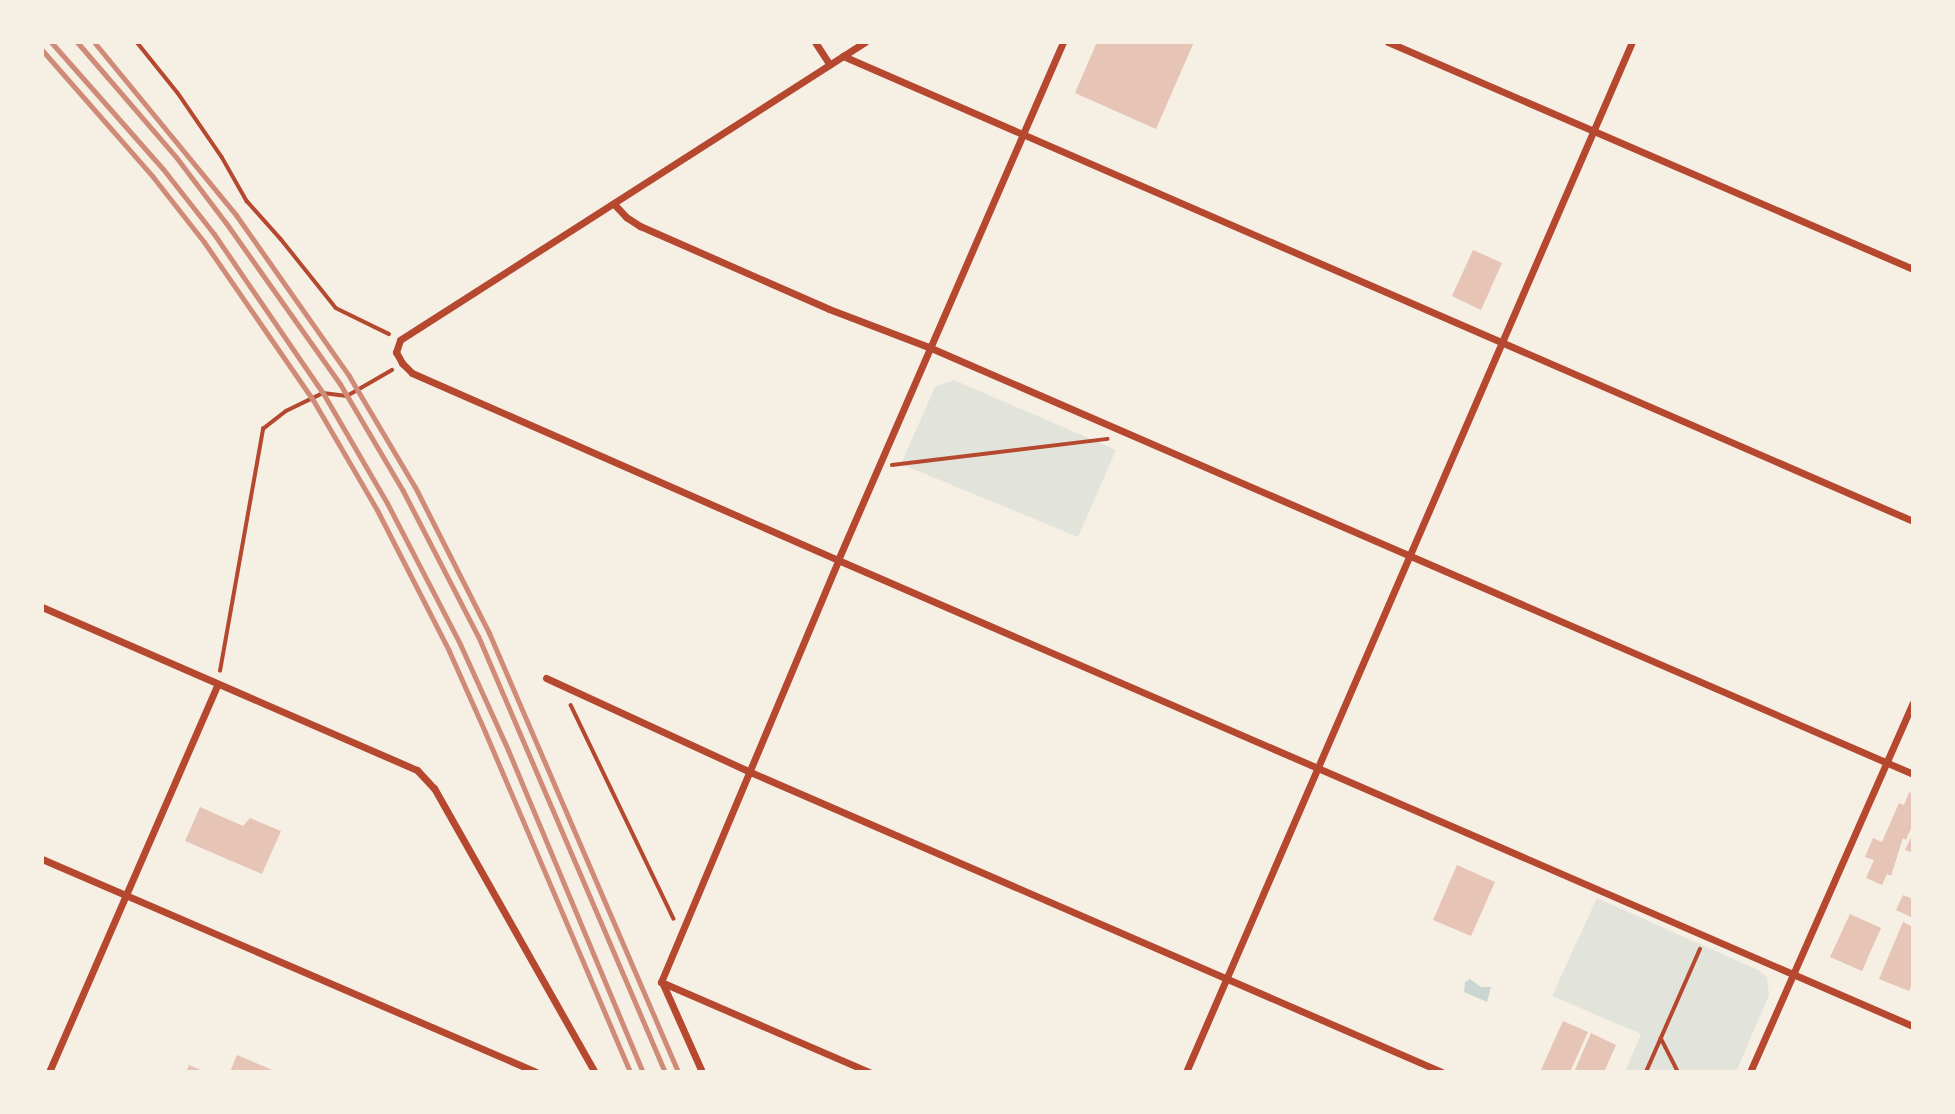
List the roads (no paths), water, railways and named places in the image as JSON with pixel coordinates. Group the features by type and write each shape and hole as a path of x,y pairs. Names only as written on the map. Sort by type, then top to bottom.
{"street":[{"path":"815,42 830,65"},
{"path":"864,42 401,340 397,352 402,363 412,373 838,561 1913,1026"},
{"path":"702,1072 661,982 748,771 1063,42"},
{"path":"1388,42 1913,268"},
{"path":"1185,1072 1632,42"},
{"path":"843,56 1021,136 1913,521"},
{"path":"614,204 626,218 640,226 829,309 931,348 1913,774"},
{"path":"42,607 406,764 427,778 583,1046 595,1072"},
{"path":"546,678 748,771 1442,1072"},
{"path":"49,1072 218,684"},
{"path":"1750,1072 1913,703"},
{"path":"42,859 536,1072"},
{"path":"661,982 869,1072"}],"railway":[{"path":"51,42 163,169 214,234 323,393 387,503 460,644 508,750 643,1072"},
{"path":"77,42 176,157 226,223 340,384 403,491 478,636 665,1072"},
{"path":"94,42 236,215 349,376 415,487 489,633 678,1072"},
{"path":"42,50 153,177 204,242 313,400 377,510 449,651 630,1072"}]}
